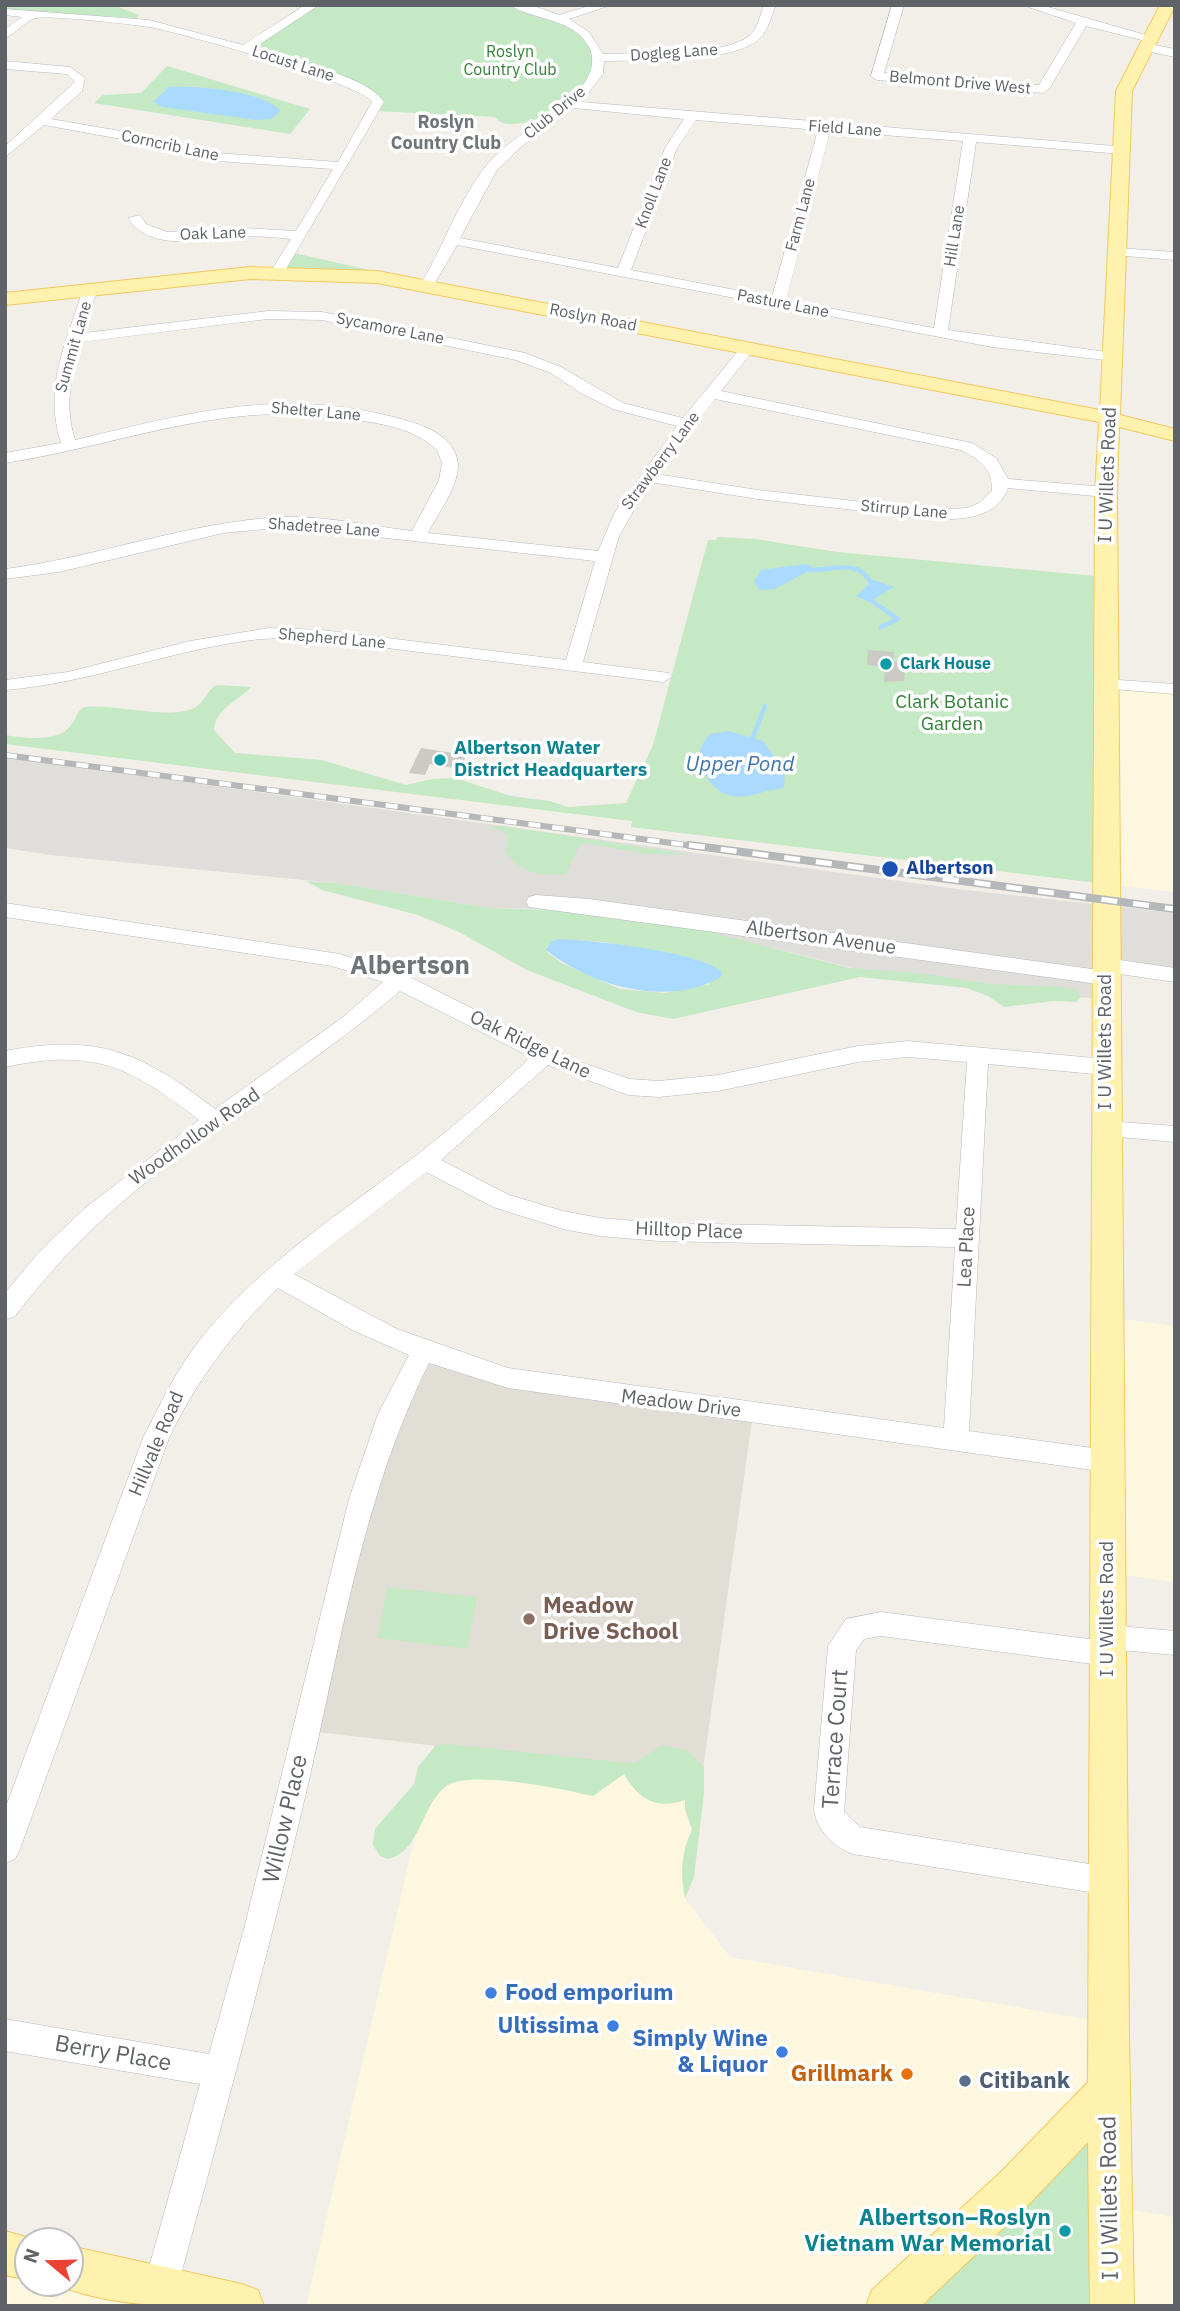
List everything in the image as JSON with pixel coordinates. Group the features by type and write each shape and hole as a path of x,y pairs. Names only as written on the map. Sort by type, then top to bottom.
{"main road":[{"name":"I U Willets Road","path":"1112,2306 1108,2091 1106,492 1124,91 1168,5"},
{"path":"290,252 427,285"},
{"name":"Roslyn Road","path":"5,299 196,277 277,273 353,275 427,285 1110,418 1175,435"},
{"name":"I U Willets Road","path":"888,2306 1017,2186 1108,2091"},
{"path":"84,2271 215,2303"}],"street":[{"path":"245,49 313,5"},
{"path":"516,5 560,19 590,41 598,58"},
{"path":"560,19 605,5"},
{"name":"Dogleg Lane","path":"598,58 707,53 741,46 758,34 770,5"},
{"name":"Belmont Drive West","path":"898,5 877,76 1043,89 1083,22"},
{"path":"1028,5 1175,53"},
{"name":"Locust Lane","path":"5,12 149,23 245,49 348,83 374,95 377,102 374,111 277,273"},
{"path":"5,35 34,13"},
{"name":"Club Drive","path":"427,285 455,242 492,167 593,82 599,68 598,58"},
{"path":"5,65 56,68 78,75 81,81 78,88 5,153"},
{"name":"Field Lane","path":"569,104 1122,150"},
{"name":"Knoll Lane","path":"623,273 671,148 692,116"},
{"name":"Corncrib Lane","path":"43,121 149,140 208,155 341,166"},
{"name":"Farm Lane","path":"778,303 825,127"},
{"name":"Hill Lane","path":"940,333 970,138"},
{"name":"Oak Lane","path":"135,218 145,230 168,236 245,232 299,235"},
{"name":"Pasture Lane","path":"455,242 1022,348 1114,357"},
{"path":"1118,252 1175,256"},
{"name":"Summit Lane","path":"69,445 59,404 60,388 90,289"},
{"name":"Sycamore Lane","path":"76,338 268,315 322,316 520,356 556,370 589,393 618,406 689,424"},
{"name":"Strawberry Lane","path":"573,666 605,557 621,516 747,348"},
{"path":"712,394 966,446 994,462 1001,483 1106,492"},
{"name":"Shelter Lane","path":"5,458 213,413 266,407 331,410 402,424 435,439 447,453 450,464 447,478 418,536"},
{"name":"Stirrup Lane","path":"648,477 739,493 948,515 971,512 988,505 997,496 1001,483"},
{"name":"Shadetree Lane","path":"5,574 59,567 244,524 316,524 605,557"},
{"name":"Shepherd Lane","path":"5,685 56,681 228,639 276,634 321,635 663,677"},
{"path":"1105,684 1175,689"},
{"name":"Albertson Avenue","path":"536,902 589,906 1106,972 1175,975"},
{"name":"Oak Ridge Lane","path":"5,909 333,959 399,980 546,1055 607,1081 659,1089 718,1083 887,1050 929,1049 1105,1067"},
{"name":"Woodhollow Road","path":"5,1310 74,1231 101,1206 215,1121 316,1052 399,980"},
{"path":"5,1059 64,1052 117,1059 144,1069 215,1121"},
{"name":"Lea Place","path":"956,1440 978,1054"},
{"name":"Hillvale Road","path":"5,1849 170,1408 213,1337 276,1275 476,1120 546,1055"},
{"path":"1106,1129 1175,1133"},
{"name":"Hilltop Place","path":"424,1161 501,1201 563,1220 600,1227 659,1232 968,1238"},
{"name":"Meadow Drive","path":"276,1275 369,1331 422,1353 545,1386 1107,1461"},
{"name":"Willow Place","path":"160,2289 270,1890 362,1499 391,1414 422,1353"},
{"name":"Terrace Court","path":"1108,1881 853,1840 830,1819 829,1810 842,1646 856,1628 881,1624 1108,1646 1175,1643"},
{"name":"Berry Place","path":"5,2035 220,2072"}],"shaded area":[{"path":"1105,684 1175,689 1175,892 1106,884"},
{"path":"5,757 957,889 1175,913 1175,975 1106,966 1106,1000 872,973 774,948 552,909 490,908 335,883 50,855 5,848"},
{"path":"1107,1317 1175,1326 1175,1582 1108,1573"},
{"name":"Meadow Drive School","path":"422,1353 753,1413 702,1777 309,1731 362,1499"},
{"path":"436,1745 702,1777 685,1898 730,1957 1108,2023 1108,2091 890,2306 306,2306"},
{"path":"1112,2207 1175,2217 1175,2306 1113,2306"},
{"path":"5,2254 14,2256 14,2297 84,2297 84,2285 244,2306 5,2306"}],"green space":[{"path":"5,5 116,6 139,15 137,18 5,10"},
{"name":"Roslyn Country Club","path":"314,5 516,5 547,13 590,41 597,74 549,119 506,124 495,117 375,111 374,95 245,49"},
{"path":"167,66 310,109 290,134 94,103 103,95 141,93"},
{"path":"290,252 378,272 277,273"},
{"name":"Clark Botanic Garden","path":"718,537 755,539 837,552 1106,577 1106,884 631,827 632,821 5,744 5,735 40,738 58,735 71,725 84,707 183,711 198,706 217,685 251,687 223,710 215,722 214,730 235,753 322,760 406,785 432,779 455,778 511,796 549,801 568,807 626,803 653,745 708,540"},
{"path":"489,826 693,855 648,854 585,843 579,846 566,874 540,874 517,864 506,851 509,835"},
{"path":"306,881 335,883 490,908 580,911 707,931 850,968 919,973 990,984 1064,987 1074,989 1081,997 1076,1002 1054,1001 1004,1007 988,996 967,988 860,977 673,1019 636,1012 527,970 459,932 418,915 322,890","holes":["560,939 604,942 695,959 710,984 664,993 620,989 561,963 546,951"]},
{"path":"388,1587 477,1597 467,1649 377,1638"},
{"path":"448,1744 627,1763 637,1762 662,1745 688,1751 704,1767 704,1793 694,1877 685,1898 683,1863 692,1830 685,1800 657,1803 636,1790 624,1774 593,1796 497,1780 477,1779 448,1785 432,1802 408,1847 388,1859 380,1856 373,1845 375,1829 414,1784 418,1767 436,1745"},
{"path":"1108,2091 1113,2306 890,2306"}],"water":[{"path":"169,87 196,87 244,94 259,98 281,111 271,119 256,120 163,107 153,102"},
{"path":"805,564 812,566 810,570 775,589 760,590 754,582 761,570"},
{"path":"874,580 894,587 869,602 856,596"},
{"name":"Upper Pond","path":"728,731 763,741 785,772 784,787 754,795 737,796 722,792 709,781 700,761 703,743 710,734"},
{"path":"560,939 670,953 710,965 722,972 721,977 678,991 630,989 585,974 546,950 552,941"}],"building":[{"name":"Clark House","path":"868,650 894,652 893,662 905,662 904,681 884,682 885,666 867,665"},
{"name":"Albertson Water District Headquarters","path":"421,748 466,755 460,769 430,764 425,775 409,773"}],"waterway":[{"path":"810,570 854,568 868,578 873,587"},
{"path":"873,596 872,601 898,619 881,627"},
{"path":"751,742 765,706"}],"railway":[{"path":"5,755 702,847"},
{"path":"689,845 1175,909"}],"place":[{"name":"Clark House","path":"886,664"},
{"name":"Albertson Water District Headquarters","path":"440,760"},
{"name":"Albertson","path":"890,869"},
{"name":"Meadow Drive School","path":"529,1619"},
{"name":"Food emporium","path":"491,1993"},
{"name":"Ultissima","path":"613,2026"},
{"name":"Simply Wine & Liquor","path":"782,2052"},
{"name":"Grillmark","path":"907,2074"},
{"name":"Citibank","path":"965,2081"},
{"name":"Albertson–Roslyn Vietnam War Memorial","path":"1065,2231"}],"district":[{"name":"Roslyn Country Club","path":"446,133"},
{"name":"Albertson","path":"410,966"}]}
